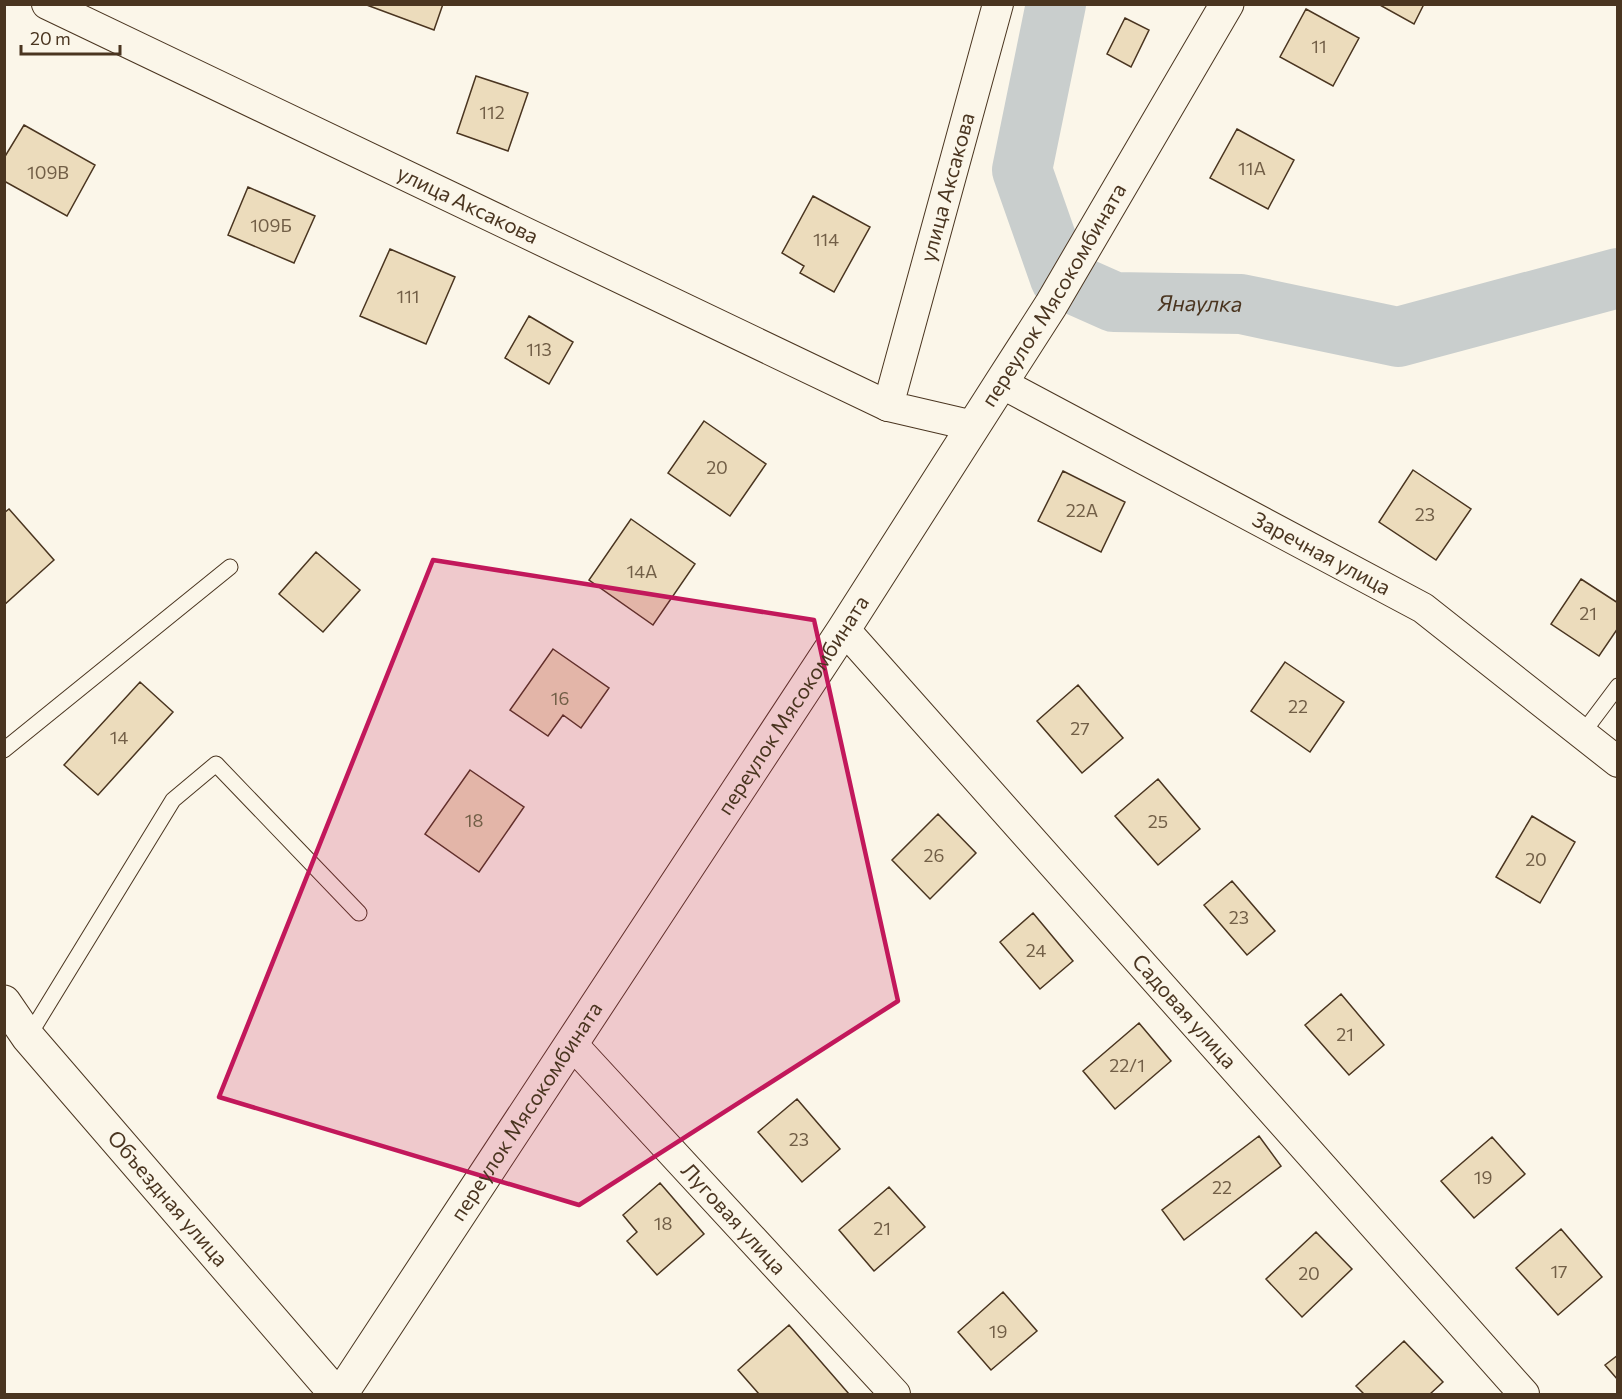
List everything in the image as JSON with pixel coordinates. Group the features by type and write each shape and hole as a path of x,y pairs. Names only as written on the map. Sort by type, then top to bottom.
{"street":[{"name":"улица Аксакова","path":"47,4 888,406 974,426"},
{"name":"улица Аксакова","path":"888,406 998,4"},
{"name":"переулок Мясокомбината","path":"341,1395 844,629 1052,305 1227,4"},
{"name":"Заречная улица","path":"1002,383 1423,608 1617,762"},
{"name":"Садовая улица","path":"844,629 1524,1395"},
{"name":"Объездная улица","path":"4,1002 28,1037 336,1395"},
{"name":"Луговая улица","path":"572,1044 895,1395"}],"lane":[{"path":"4,750 230,567"},
{"path":"1582,734 1617,686"},
{"path":"28,1037 173,800 216,764 359,913"}],"highlighted area":[{"path":"433,560 814,620 898,1001 579,1205 219,1097"}],"building":[{"path":"364,4 443,4 434,30"},
{"path":"1378,4 1424,4 1414,24"},
{"path":"1306,9 1359,38 1333,86 1280,57"},
{"path":"1125,18 1149,30 1131,67 1107,54"},
{"path":"476,76 528,93 508,151 457,133"},
{"path":"24,125 95,165 67,216 4,181 4,158"},
{"path":"1237,129 1294,160 1268,209 1210,178"},
{"path":"248,187 315,216 294,263 228,235"},
{"path":"813,196 870,227 834,292 800,273 804,266 782,253"},
{"path":"390,249 455,277 426,344 360,316"},
{"path":"529,316 573,342 549,384 505,358"},
{"path":"704,421 766,464 730,516 668,473"},
{"path":"1413,470 1471,509 1436,560 1379,522"},
{"path":"1063,471 1125,502 1101,552 1038,521"},
{"path":"9,509 54,560 4,605 4,513"},
{"path":"631,519 695,564 653,625 589,580"},
{"path":"316,552 360,590 323,632 279,594"},
{"path":"1581,579 1618,603 1618,628 1599,656 1551,624"},
{"path":"553,649 609,688 581,728 563,715 548,736 510,710"},
{"path":"1285,662 1344,702 1310,752 1251,711"},
{"path":"140,682 173,712 98,795 64,765"},
{"path":"1078,685 1123,738 1082,773 1037,721"},
{"path":"470,770 524,807 479,872 425,834"},
{"path":"1158,779 1200,829 1158,865 1115,816"},
{"path":"938,814 976,853 930,899 892,860"},
{"path":"1532,816 1575,842 1540,903 1496,877"},
{"path":"1232,881 1275,931 1247,955 1204,905"},
{"path":"1033,913 1073,961 1040,989 1000,942"},
{"path":"1341,994 1384,1045 1349,1075 1305,1025"},
{"path":"1139,1023 1171,1061 1115,1109 1083,1071"},
{"path":"797,1099 840,1149 802,1182 758,1132"},
{"path":"1259,1136 1281,1166 1184,1240 1162,1210"},
{"path":"1492,1137 1525,1174 1474,1218 1441,1181"},
{"path":"660,1183 704,1234 657,1275 627,1241 637,1232 623,1215"},
{"path":"889,1187 925,1227 874,1271 839,1230"},
{"path":"1561,1229 1602,1277 1558,1315 1516,1268"},
{"path":"1316,1232 1352,1269 1302,1317 1266,1279"},
{"path":"1003,1292 1037,1331 991,1370 958,1332"},
{"path":"789,1325 849,1394 759,1394 738,1370"},
{"path":"1404,1341 1443,1382 1430,1394 1364,1394 1356,1386"},
{"path":"1618,1355 1618,1380 1605,1365"}],"waterway":[{"name":"Янаулка","path":"1056,4 1022,170 1060,278 1114,302 1241,304 1398,337 1618,278"}]}
